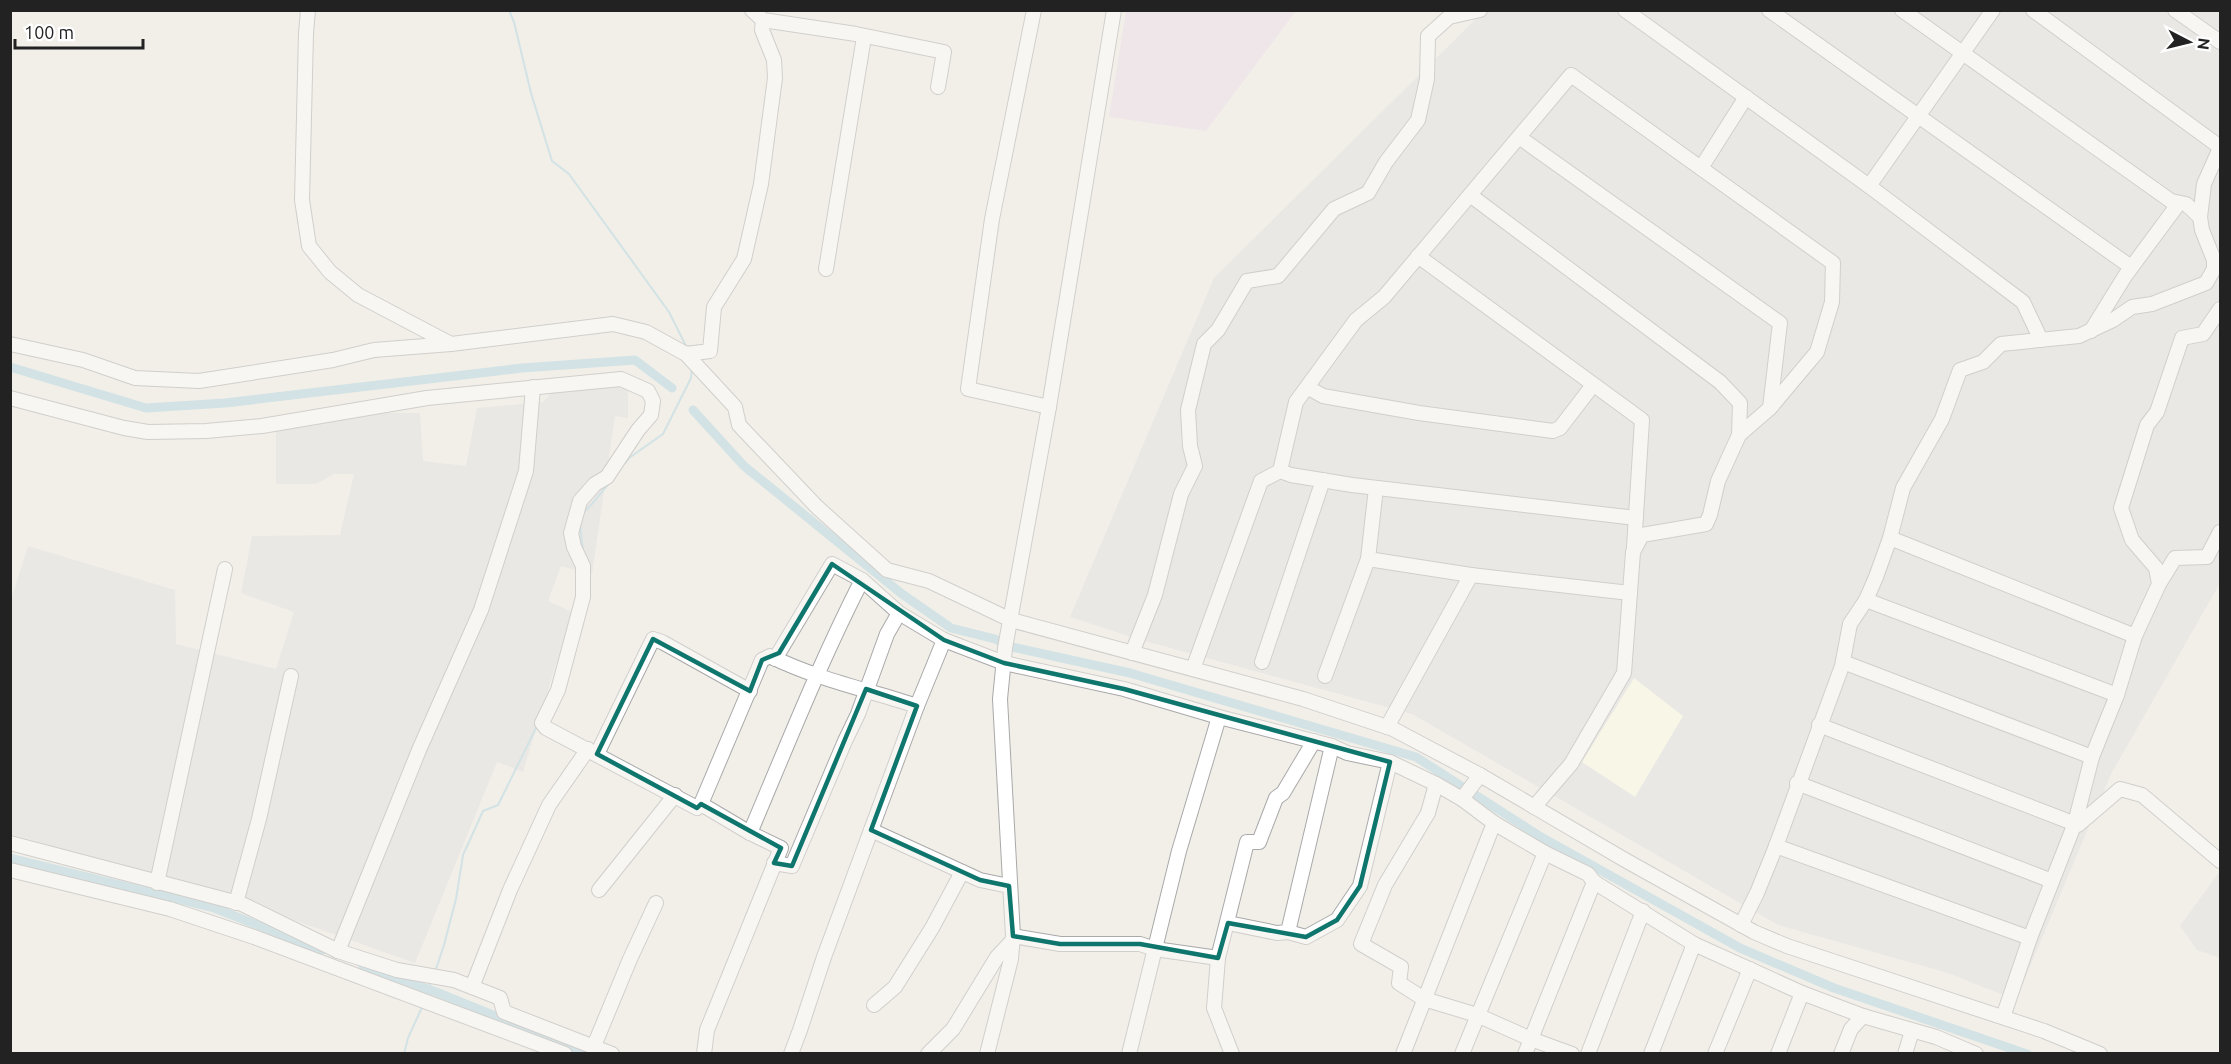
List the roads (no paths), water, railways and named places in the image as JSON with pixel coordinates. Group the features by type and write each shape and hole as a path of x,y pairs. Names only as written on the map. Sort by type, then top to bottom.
{"street":[{"path":"308,10 302,200 309,246 330,272 358,295 451,344"},
{"path":"1034,10 992,219 968,388 1049,407"},
{"path":"987,1053 1011,959 1012,939 1000,699 1005,648 1049,407 1114,10"},
{"path":"1132,653 1155,595 1181,494 1195,466 1190,446 1188,410 1204,344 1218,330 1247,281 1278,276 1334,209 1368,193 1386,162 1419,120 1426,79 1428,36 1449,17 1479,10"},
{"path":"1625,10 1869,186 2023,302 2041,340"},
{"path":"1769,10 2132,267"},
{"path":"1902,10 2170,201 2186,204 2200,217"},
{"path":"1869,186 1993,10"},
{"path":"2032,10 2220,148 2204,184 2200,217 2202,230 2214,260 2214,269 2206,283"},
{"path":"2175,10 2220,42"},
{"path":"686,354 710,351 714,308 744,259 760,184 776,78 774,60 758,15 944,52 938,87"},
{"path":"826,269 864,37"},
{"path":"1280,471 1296,402 1356,320 1384,297 1571,75 1833,263 1832,302 1817,352 1770,408 1739,435"},
{"path":"1701,168 1746,98"},
{"path":"1519,137 1780,323 1770,408"},
{"path":"1470,195 1720,382 1740,403 1739,435 1718,481 1706,524 1642,535 1633,552"},
{"path":"2091,331 2178,202"},
{"path":"1418,256 1642,420 1624,673 1571,764 1534,807"},
{"path":"1741,925 1776,846 1797,783 1843,662 1850,624 1866,600 1890,538 1903,488 1942,419 1960,370 1983,362 2001,344 2079,336 2113,320 2132,307 2152,304 2206,283 2220,285"},
{"path":"2159,584 2156,568 2132,540 2121,508 2147,425 2157,412 2182,338 2203,334 2220,309"},
{"path":"10,344 83,360 135,378 199,381 333,360 374,350 451,344 613,324 646,332 686,354 735,407 739,426 817,507 887,570 929,581 1010,625 1193,669 1303,699 1387,727 1480,775 1741,925 1787,946 2003,1017 2100,1053"},
{"path":"10,399 148,432 206,431 262,426 427,398 621,379 648,391 653,401 651,415 638,430 607,477 595,484 580,501 571,533 574,547 583,566 583,597 558,690 542,723 546,728 697,808 701,804 762,660 770,656 818,676 917,706"},
{"path":"1307,387 1323,396 1333,398 1419,413 1553,431 1560,428 1593,385"},
{"path":"338,951 419,750 481,610 526,471 532,387"},
{"path":"1193,669 1261,481 1280,471 1376,488 1635,518"},
{"path":"1262,662 1323,480"},
{"path":"1325,676 1368,559 1376,488"},
{"path":"2003,1017 2030,938 2075,823 2092,757 2117,695 2135,636 2159,584 2175,558 2207,557 2220,532"},
{"path":"1890,538 2135,636"},
{"path":"1368,559 1471,575 1630,593"},
{"path":"775,659 832,564 862,580 899,613 944,640 1004,663 1124,689 1219,717 1332,746 1347,753 1390,762 1436,784 1462,799 1494,824 1588,874 1594,882 1694,944 1802,993 1863,1016 1936,1037 1976,1053"},
{"path":"157,883 225,568"},
{"path":"1387,727 1471,575"},
{"path":"750,833 818,676 827,648 862,580"},
{"path":"1866,600 2117,695"},
{"path":"774,863 792,866 858,714 887,634 899,613"},
{"path":"472,987 510,890 549,805 592,752 652,639 662,642 750,691"},
{"path":"791,1053 871,830 944,640"},
{"path":"1843,662 2092,757"},
{"path":"236,903 259,819 291,676"},
{"path":"1129,1053 1179,851 1219,717"},
{"path":"1820,725 2078,825 2120,789 2142,795 2220,861"},
{"path":"1232,1053 1214,1008 1218,958 1247,842 1258,842 1276,798 1283,794 1314,741"},
{"path":"1288,932 1332,746"},
{"path":"1228,922 1306,937 1337,920 1360,886 1390,762"},
{"path":"1462,799 1480,775"},
{"path":"1797,783 2052,881"},
{"path":"1436,784 1428,813 1385,885 1361,944 1401,966 1399,982 1424,999 1477,1015 1531,1039 1572,1053"},
{"path":"599,890 675,795"},
{"path":"701,804 781,848 707,1030 704,1053"},
{"path":"1402,1053 1494,824"},
{"path":"871,830 980,880 1008,886"},
{"path":"10,843 236,903 338,951 397,970 454,980 500,998 504,1012 612,1053"},
{"path":"1776,846 2030,938"},
{"path":"1462,1053 1545,852"},
{"path":"10,870 170,909 254,937 565,1053"},
{"path":"874,1005 895,987 932,928 962,872"},
{"path":"1525,1053 1594,882"},
{"path":"594,1046 656,903"},
{"path":"1588,1053 1643,911"},
{"path":"1012,939 1060,944 1140,944 1155,949 1218,958"},
{"path":"928,1053 953,1029 998,957 1012,939"},
{"path":"1652,1053 1694,944"},
{"path":"1715,1053 1750,969"},
{"path":"1778,1053 1802,993"},
{"path":"1841,1053 1851,1029 1863,1016"},
{"path":"1905,1053 1912,1031"}],"waterway":[{"path":"509,10 552,161 569,174 669,312 686,346"},
{"path":"10,367 146,408 225,403 522,368 635,360 672,388"},
{"path":"619,470 629,458 663,434 691,378 692,368"},
{"path":"693,410 744,466 902,594 951,628 995,639 1012,647 1130,673 1416,757 1541,837 1740,948 1834,988 2027,1054"},
{"path":"582,514 610,482"},
{"path":"580,524 583,551"},
{"path":"435,972 456,899 463,855 483,811 498,805 537,726"},
{"path":"10,858 214,908 322,950"},
{"path":"363,966 436,992 590,1054"},
{"path":"426,995 432,980"},
{"path":"404,1054 408,1038 423,1005"}]}
